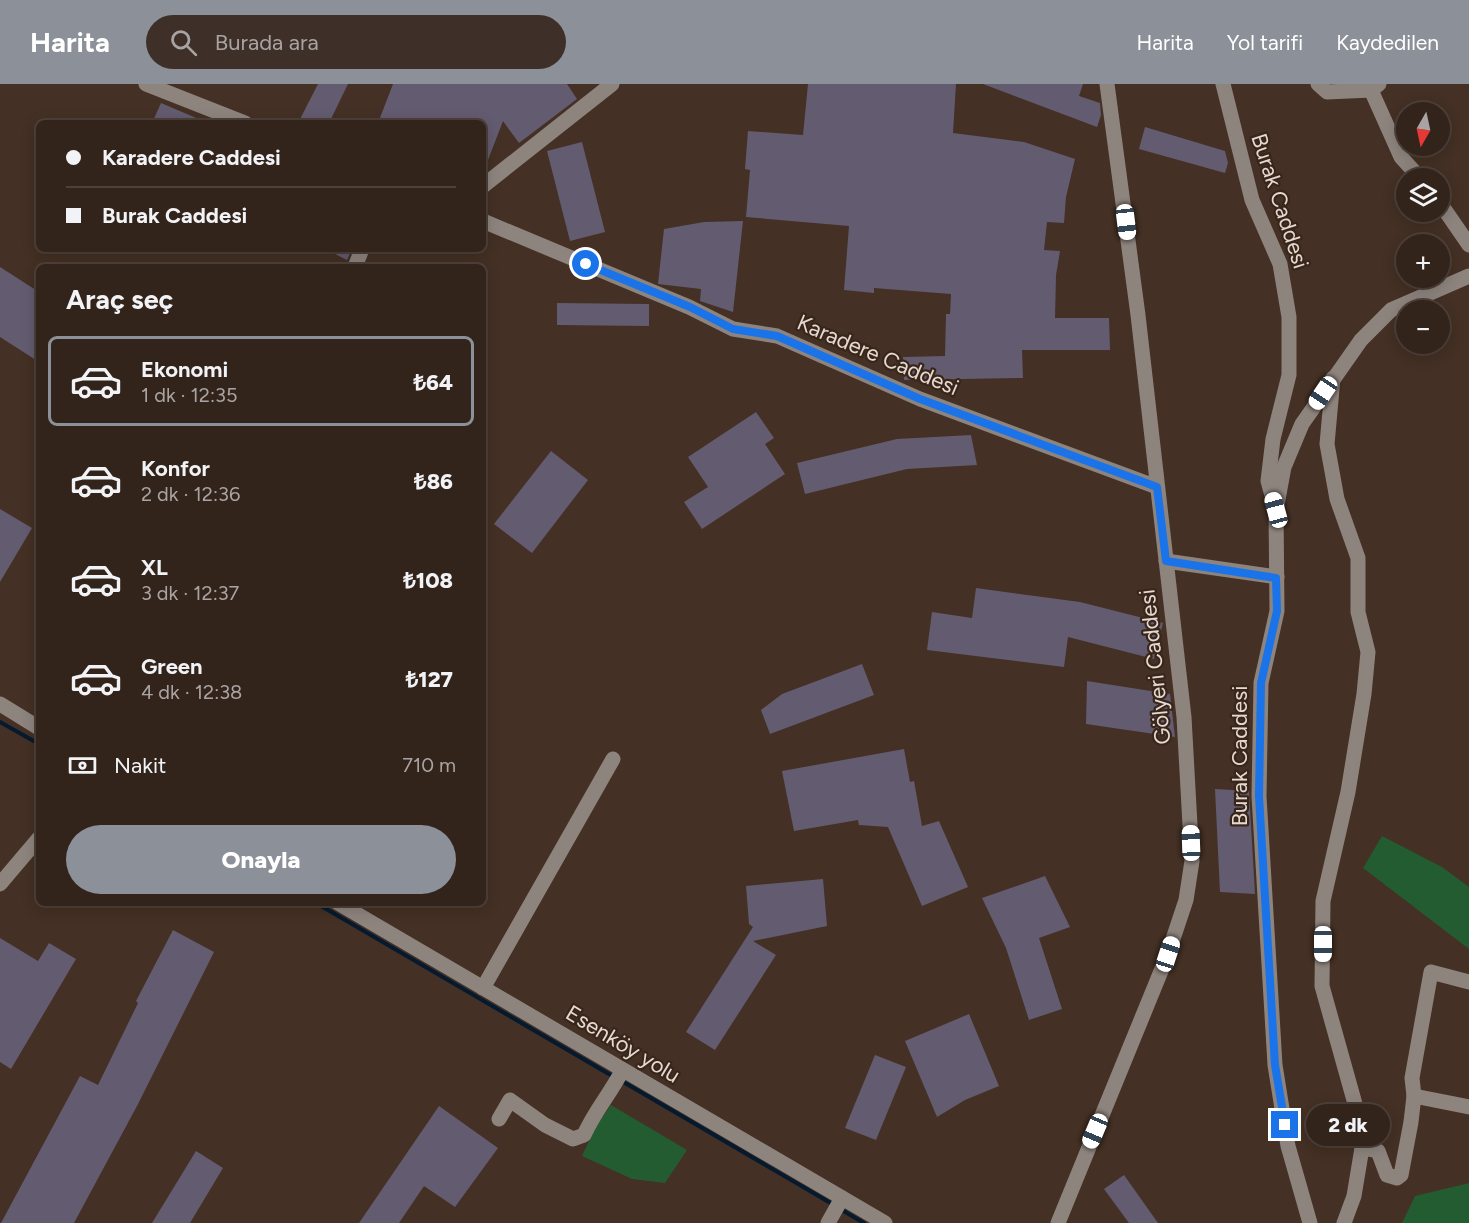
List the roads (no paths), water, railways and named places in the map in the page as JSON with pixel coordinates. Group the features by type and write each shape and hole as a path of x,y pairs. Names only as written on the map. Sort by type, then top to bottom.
{"street":[{"path":"146,84 236,120"},
{"path":"486,184 612,84"},
{"name":"Gölyeri Caddesi","path":"1058,1223 1168,954 1186,900 1192,861 1184,717 1138,315 1107,84"},
{"name":"Burak Caddesi","path":"1223,84 1252,200 1280,264 1289,317 1289,375 1273,439 1268,481 1276,510 1277,611 1261,683 1259,796 1275,1065 1288,1146 1310,1223"},
{"path":"1318,84 1327,92 1374,86 1401,157 1411,168"},
{"path":"1450,217 1469,245"},
{"name":"Karadere Caddesi","path":"486,222 690,307 733,329 777,336 920,399 1157,487"},
{"path":"1276,510 1284,467 1302,424 1361,340 1391,310 1469,276"},
{"path":"1333,378 1327,444 1337,499 1358,558 1358,612 1368,652 1364,694 1348,792 1323,901 1322,986 1364,1136 1354,1196 1344,1223"},
{"path":"1166,561 1276,578"},
{"path":"0,704 36,726"},
{"path":"483,988 613,759"},
{"path":"0,884 36,842"},
{"name":"Esenköy yolu","path":"343,906 483,988 619,1076 836,1209 885,1223"},
{"path":"1362,1148 1378,1151 1388,1175 1397,1178 1401,1174 1414,1096 1412,1078 1431,972 1469,982"},
{"path":"500,1119 510,1100 545,1125 573,1139 584,1136 594,1113 608,1097 619,1076"},
{"path":"1414,1096 1469,1107"}],"waterway":[{"path":"0,722 36,742"},
{"path":"321,906 614,1077"},
{"path":"620,1080 834,1205"},
{"path":"840,1209 864,1223"}]}
